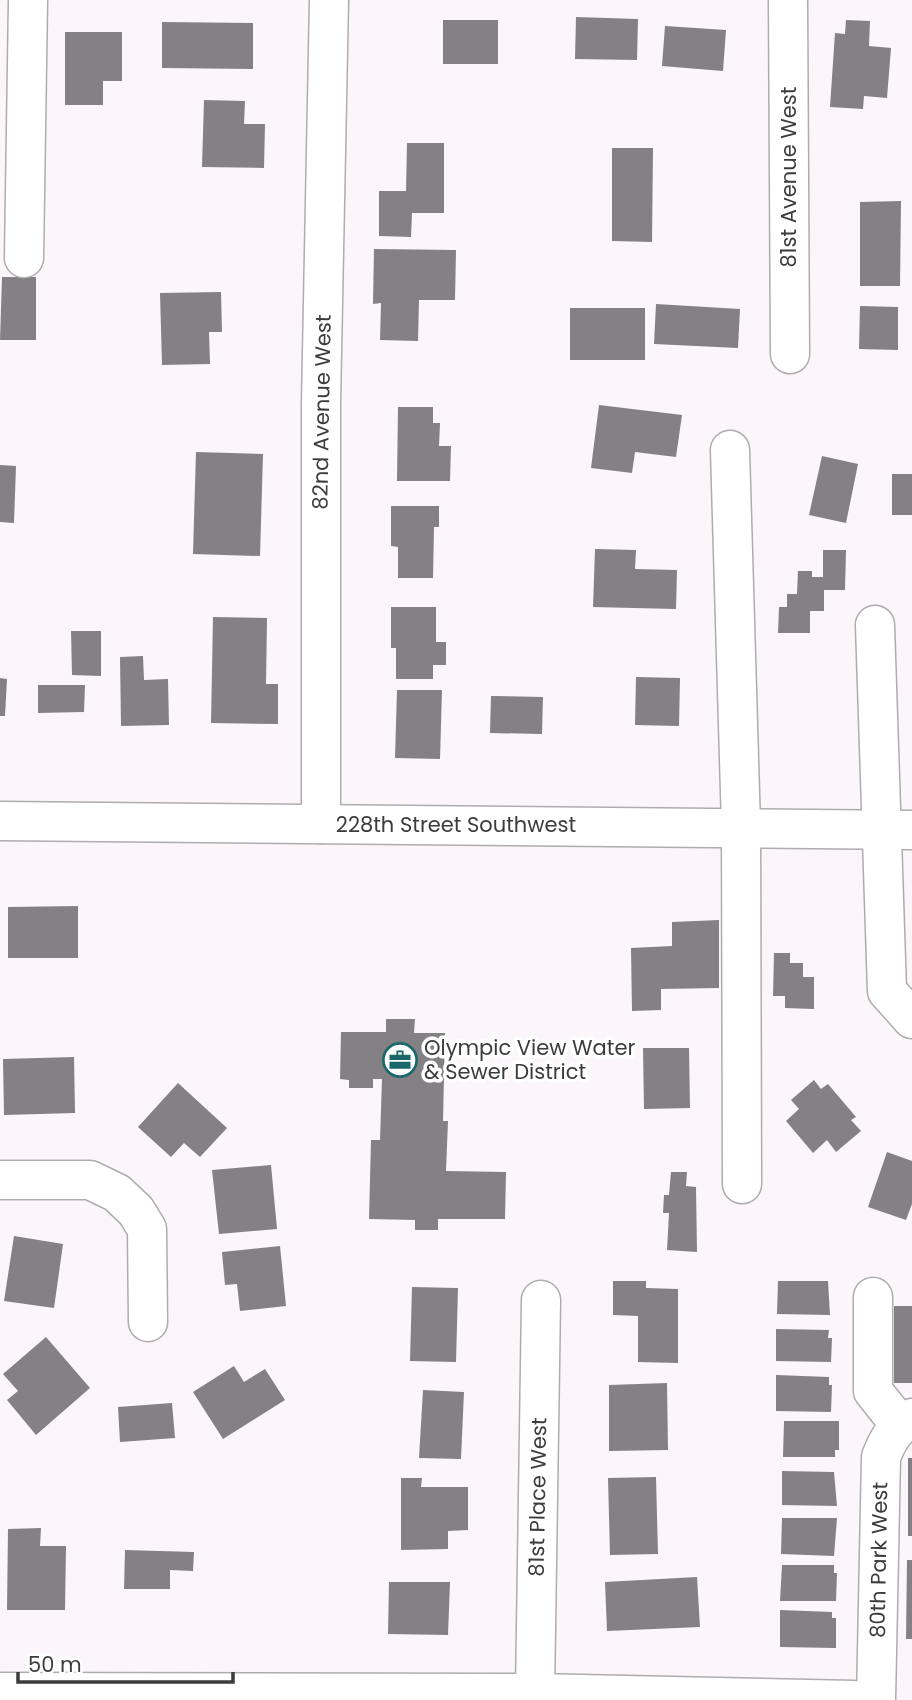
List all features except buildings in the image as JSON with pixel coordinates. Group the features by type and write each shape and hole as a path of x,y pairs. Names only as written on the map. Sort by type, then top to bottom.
{"street":[{"path":"24,258 28,0"},
{"name":"82nd Avenue West","path":"321,824 321,403 329,0"},
{"name":"81st Avenue West","path":"788,0 790,354"},
{"path":"730,450 741,827 742,1184"},
{"path":"875,625 875,695 898,830 887,991 912,1019"},
{"name":"228th Street Southwest","path":"0,821 898,830"},
{"path":"0,1180 90,1180 117,1193 136,1211 147,1229 148,1322"},
{"path":"873,1297 873,1391 906,1421"},
{"name":"81st Place West","path":"535,1693 541,1300"},
{"name":"80th Park West","path":"876,1700 881,1457 889,1438 906,1421"},
{"path":"0,1692 149,1696 535,1693 854,1700"}],"place":[{"name":"Olympic View Water & Sewer District","path":"400,1060"}]}
